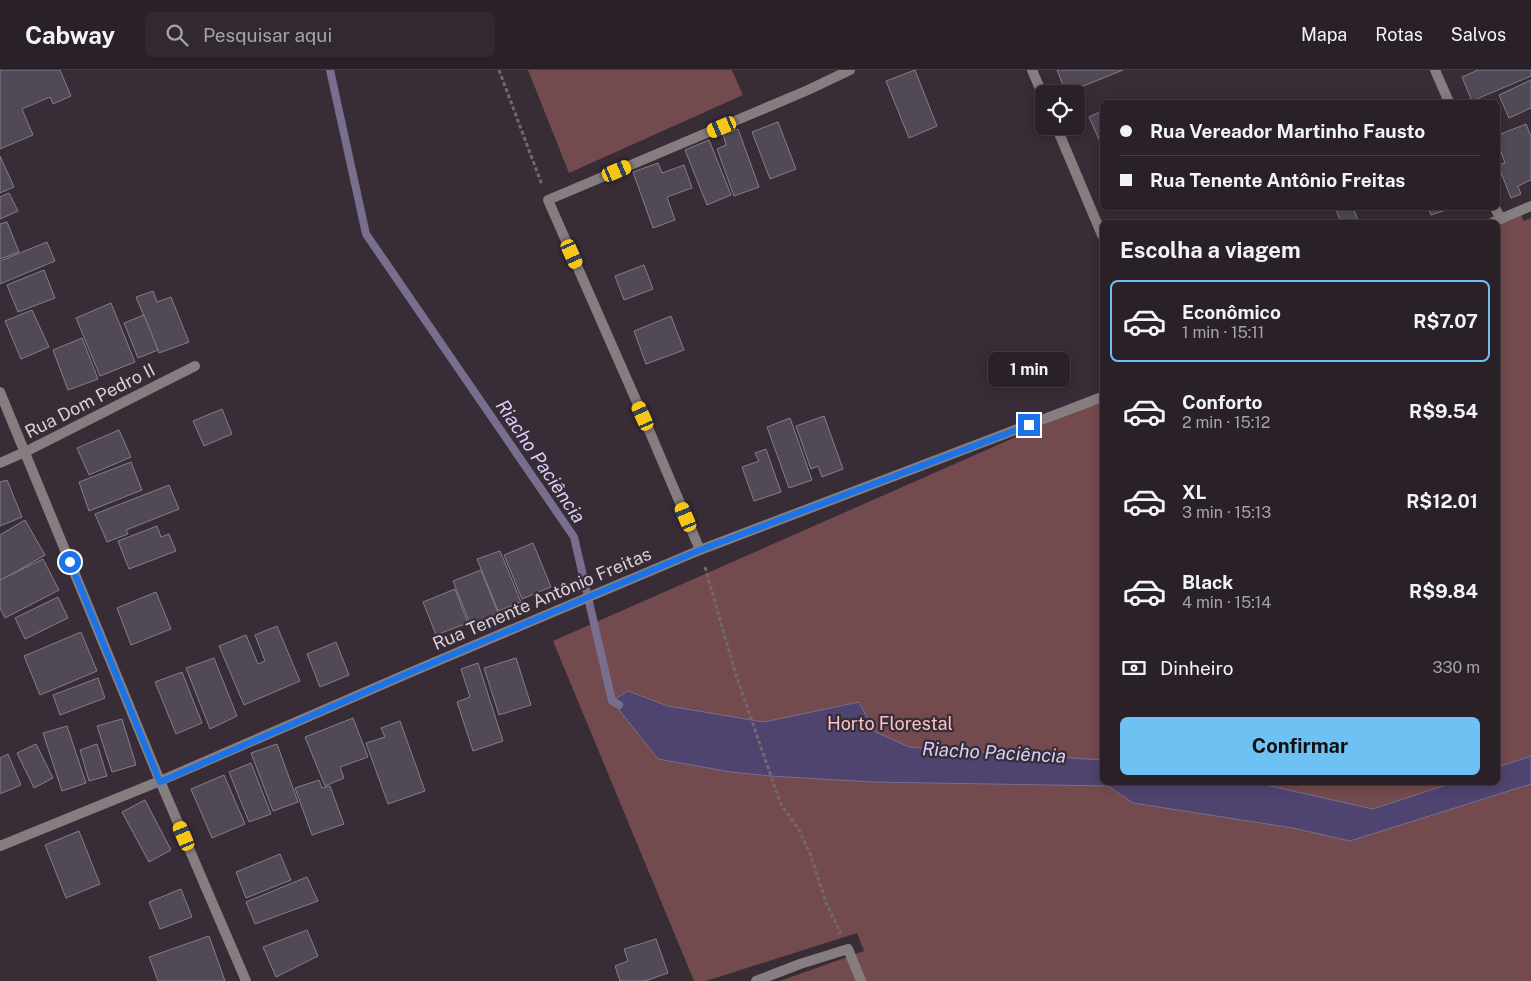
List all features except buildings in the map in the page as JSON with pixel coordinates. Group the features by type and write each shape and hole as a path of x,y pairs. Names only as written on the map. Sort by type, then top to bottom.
{"street":[{"path":"700,550 640,407 548,200 808,90 850,70"},
{"path":"1032,70 1038,85"},
{"path":"1435,70 1448,100"},
{"path":"1060,135 1100,230"},
{"path":"1499,220 1531,206"},
{"name":"Rua Dom Pedro II","path":"0,463 195,366"},
{"path":"0,392 160,782 246,981"},
{"name":"Rua Tenente Antônio Freitas","path":"0,846 160,782 416,670 700,550 1100,398"},
{"path":"756,981 848,948 860,981"}],"path":[{"path":"499,70 548,200"},
{"path":"700,550 736,675 781,805 798,828 811,856 826,903 848,948"}],"green space":[{"path":"528,70 732,70 743,95 569,173"},
{"name":"Horto Florestal","path":"1520,213 1524,221 1531,218 1531,981 780,981 864,951 857,933 706,981 694,981 553,641 1100,400 1100,785 1500,785 1500,221"}],"shaded area":[{"path":"628,691 668,706 764,722 859,702 874,731 909,747 1100,760 1100,785 1266,785 1373,809 1446,785 1500,785 1500,766 1531,756 1531,784 1350,841 1293,828 1133,803 1108,786 873,782 770,776 731,772 658,759 612,701"}],"waterway":[{"name":"Riacho Paciência","path":"330,70 366,234 574,537 612,701 619,705"}],"route":[{"path":"70,562 160,782 416,670 700,550 1029,425"}]}
